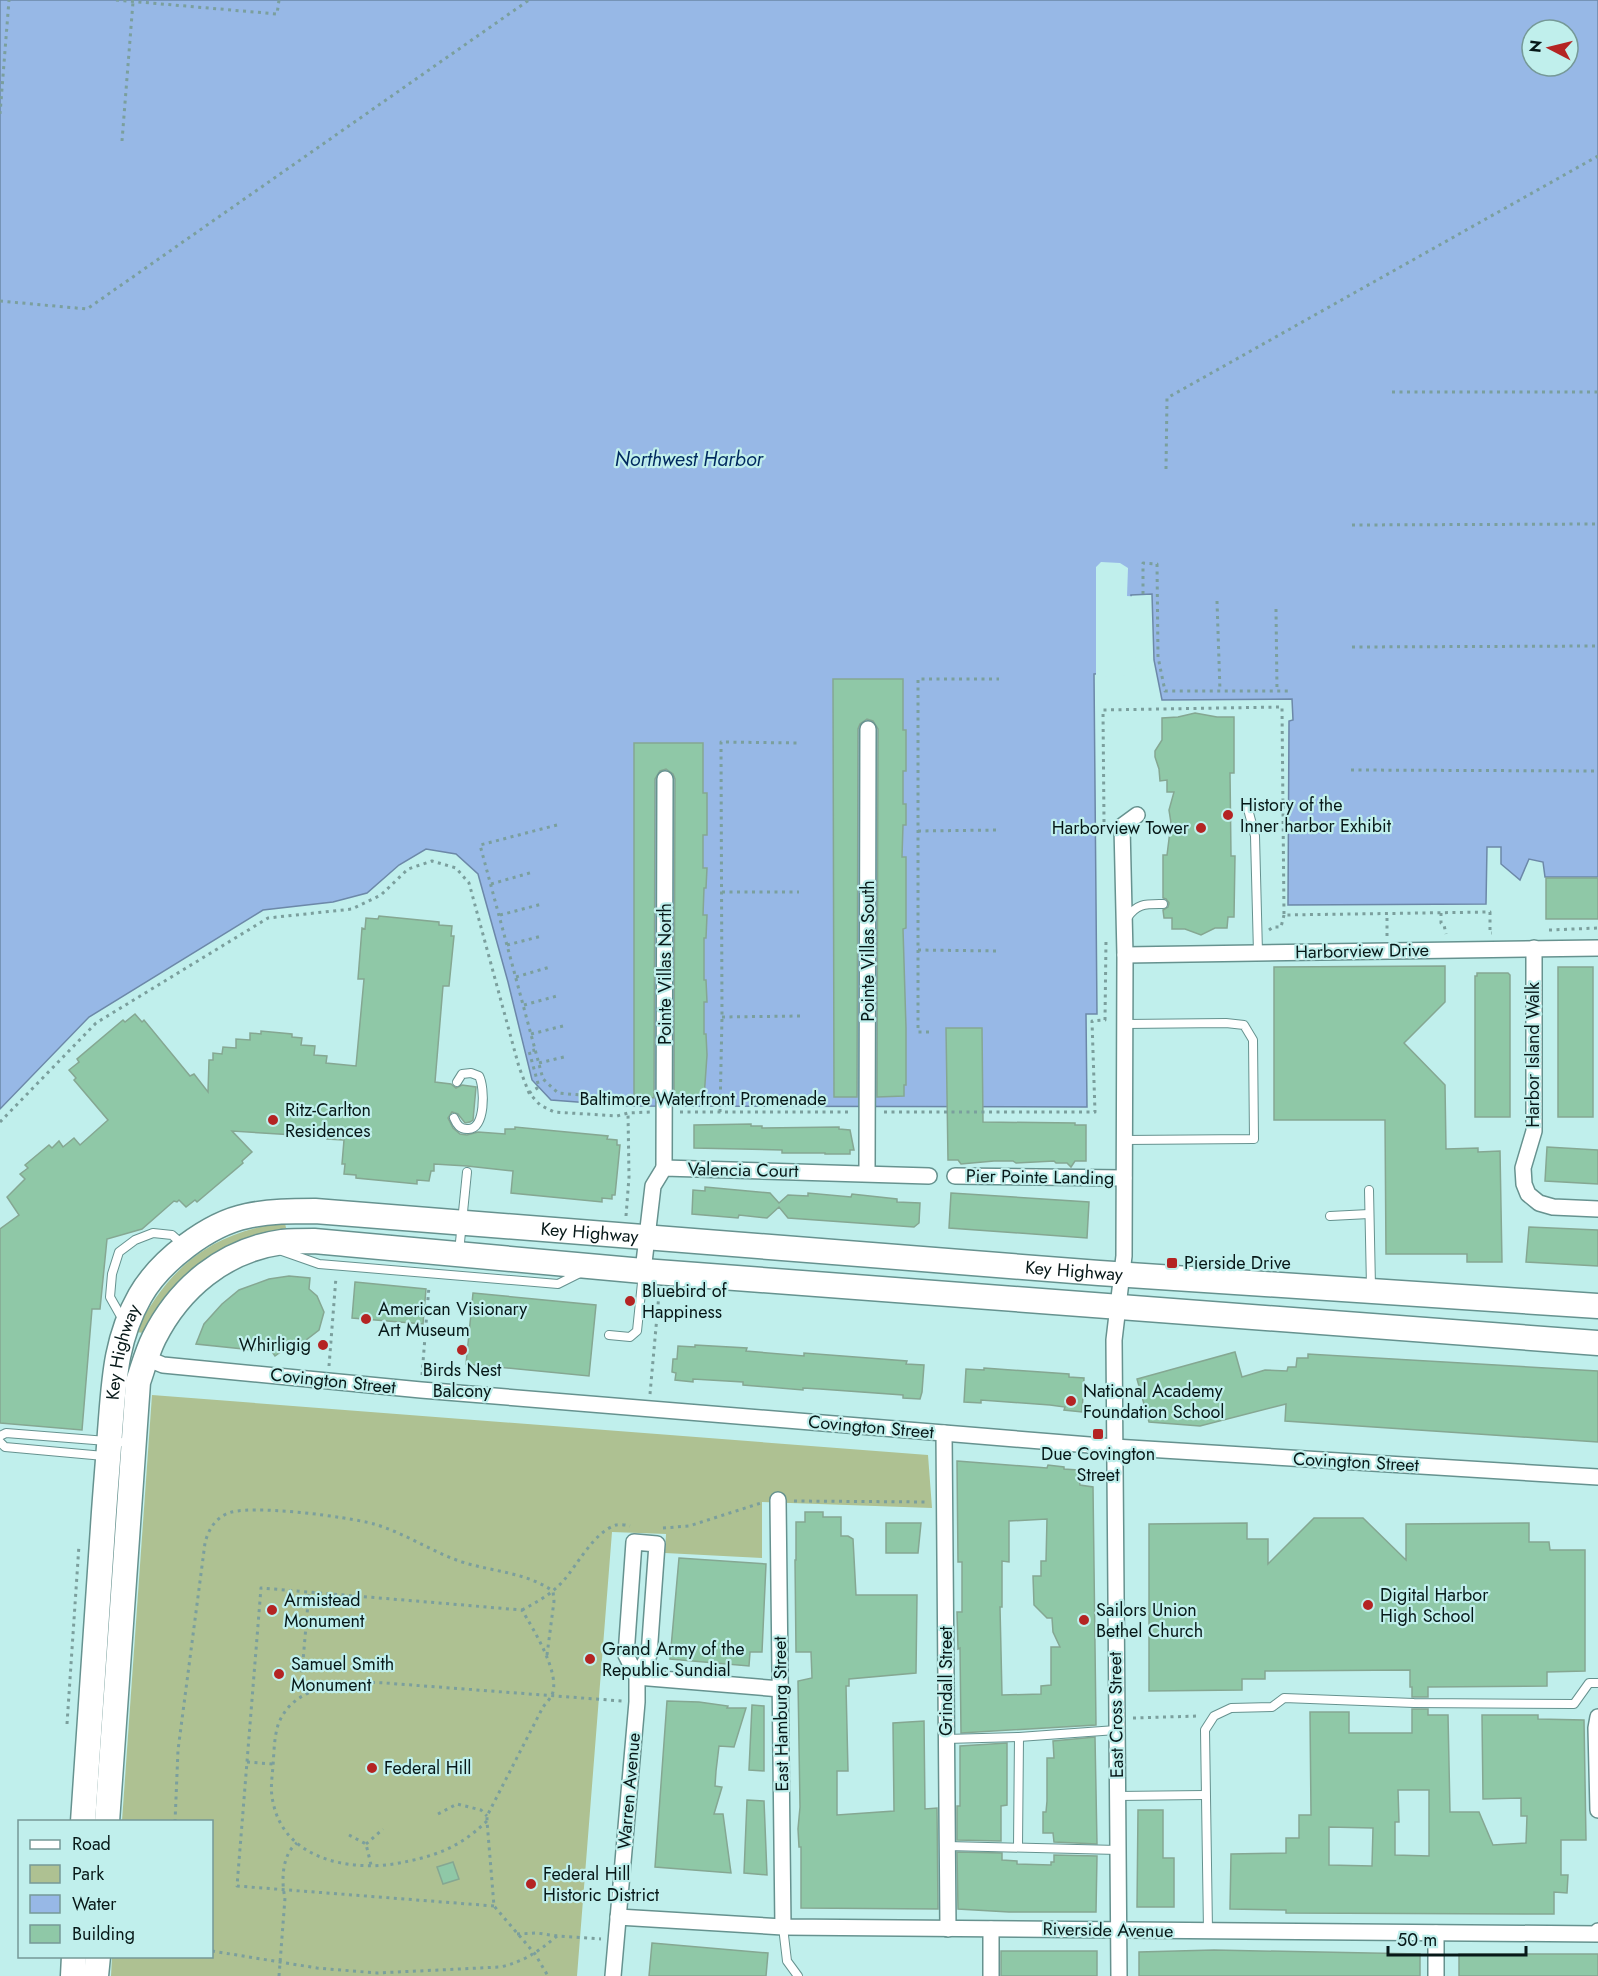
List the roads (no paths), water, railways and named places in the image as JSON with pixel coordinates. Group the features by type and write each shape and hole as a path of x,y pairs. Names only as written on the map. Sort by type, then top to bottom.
{"main road":[{"name":"Key Highway","path":"107,1820 121,1453 116,1361 127,1326 141,1295 158,1272 186,1246 214,1229 244,1216 277,1211 315,1211 1121,1274 1598,1306"},
{"name":"Key Highway","path":"83,1820 121,1453 138,1382 153,1340 182,1294 206,1273 229,1259 266,1246 282,1242 314,1241 643,1271 1598,1343"},
{"path":"73,1976 74,1958"},
{"path":"96,1976 98,1958"}],"street":[{"name":"Pointe Villas South","path":"867,1173 868,729"},
{"name":"Pointe Villas North","path":"664,1168 665,779"},
{"path":"1121,1274 1124,1256 1125,1024 1122,825 1137,815"},
{"name":"Harbor Island Walk","path":"1534,948 1534,1131 1523,1168 1524,1184 1528,1194 1539,1203 1553,1207 1598,1209"},
{"name":"Harborview Drive","path":"1125,955 1598,948"},
{"name":"Valencia Court","path":"643,1271 653,1186 664,1168 929,1176"},
{"name":"Pier Pointe Landing","path":"956,1176 1124,1178"},
{"name":"East Cross Street","path":"1119,1976 1114,1340 1121,1274"},
{"name":"Covington Street","path":"146,1358 163,1365 421,1390 1114,1448 1598,1477"},
{"name":"Grindall Street","path":"944,1433 948,1929"},
{"name":"East Hamburg Street","path":"778,1500 783,1927"},
{"name":"Warren Avenue","path":"613,1976 637,1702 637,1677 626,1655 634,1542 657,1544 649,1654 637,1677"},
{"path":"637,1677 781,1689"},
{"path":"1598,1718 1596,1728 1598,1810"},
{"name":"Riverside Avenue","path":"618,1917 783,1927 1436,1933 1598,1932"},
{"path":"991,1929 991,1976"},
{"path":"1436,1933 1436,1976"}],"lane":[{"path":"1248,809 1255,836 1258,953"},
{"path":"1125,922 1132,909 1145,904 1163,904"},
{"path":"1124,1140 1254,1139 1253,1040 1245,1025 1226,1023 1125,1024"},
{"path":"454,1118 456,1124 462,1129 472,1130 477,1127 480,1121 483,1084 479,1076 471,1073 462,1074 456,1083"},
{"path":"459,1254 467,1172"},
{"path":"1369,1190 1371,1291"},
{"path":"1330,1216 1369,1214"},
{"path":"127,1326 110,1297 112,1274 119,1252 135,1240 153,1233 172,1235 186,1246"},
{"path":"266,1246 319,1264 558,1284 592,1266"},
{"path":"609,1335 630,1337 637,1331 643,1271"},
{"path":"0,1436 6,1433 121,1453"},
{"path":"0,1442 5,1447 121,1453"},
{"path":"1208,1931 1205,1730 1214,1716 1231,1708 1272,1707 1284,1698 1414,1703 1574,1704 1589,1683 1598,1683"},
{"path":"946,1739 1019,1737 1116,1724"},
{"path":"1018,1847 1019,1737"},
{"path":"1117,1796 1205,1795"},
{"path":"947,1846 1118,1850"},
{"path":"783,1927 787,1961 798,1976"}],"water":[{"name":"Northwest Harbor","path":"0,0 1598,0 1598,877 1545,877 1543,862 1529,859 1520,880 1501,864 1501,847 1487,847 1486,904 1288,905 1289,721 1293,720 1292,699 1162,700 1154,660 1152,594 1131,595 1133,672 1094,674 1097,1014 1086,1014 1087,1107 630,1106 551,1100 532,1080 478,874 456,854 426,849 399,865 367,893 333,902 263,910 89,1017 0,1109"}],"place":[{"name":"History of the Inner harbor Exhibit","path":"1228,815"},
{"name":"Harborview Tower","path":"1201,828"},
{"name":"Ritz-Carlton Residences","path":"273,1120"},
{"name":"Pierside Drive","path":"1172,1263"},
{"name":"Bluebird of Happiness","path":"630,1301"},
{"name":"American Visionary Art Museum","path":"366,1319"},
{"name":"Whirligig","path":"323,1345"},
{"name":"Birds Nest Balcony","path":"462,1350"},
{"name":"National Academy Foundation School","path":"1071,1401"},
{"name":"Due Covington Street","path":"1098,1434"},
{"name":"Digital Harbor High School","path":"1368,1605"},
{"name":"Armistead Monument","path":"272,1610"},
{"name":"Sailors Union Bethel Church","path":"1084,1620"},
{"name":"Grand Army of the Republic Sundial","path":"590,1659"},
{"name":"Samuel Smith Monument","path":"279,1674"},
{"name":"Federal Hill","path":"372,1768"},
{"name":"Federal Hill Historic District","path":"531,1884"}]}
